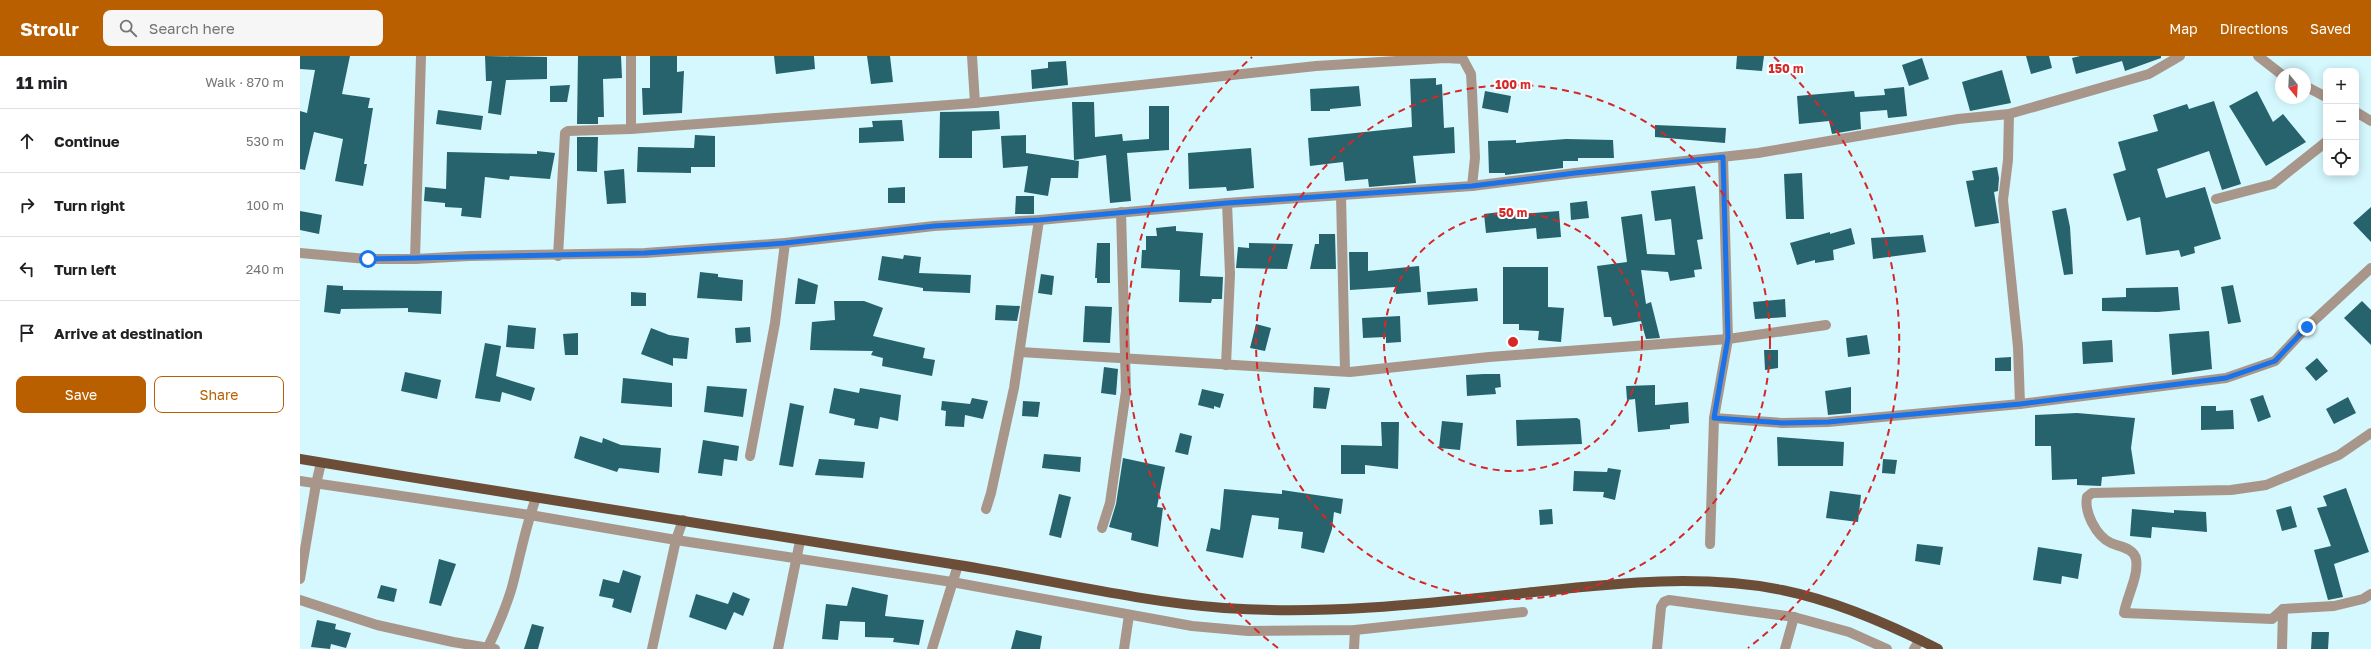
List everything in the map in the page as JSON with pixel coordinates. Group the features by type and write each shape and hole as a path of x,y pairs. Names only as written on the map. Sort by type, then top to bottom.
{"main road":[{"path":"300,459 536,498 683,520 800,541 958,565 1140,597 1222,608 1315,612 1406,606 1626,583 1706,581 1781,590 1825,602 1920,640 1938,649"}],"street":[{"path":"415,260 421,56"},
{"path":"631,56 631,128"},
{"path":"972,56 975,103"},
{"path":"300,253 368,259 415,260 469,256 558,256 645,253 785,243 934,226 1039,220 1227,203 1472,186 1723,157 1789,148 1958,119 2009,114 2148,74 2180,56"},
{"path":"2258,56 2275,69"},
{"path":"558,256 565,133 568,131 631,128 975,103 1316,66 1444,58 1463,59 1471,74 1475,158 1472,186"},
{"path":"2311,89 2323,95"},
{"path":"2009,114 2008,160 2003,200 2018,347 2020,404"},
{"path":"2216,199 2273,184 2323,144"},
{"path":"1710,544 1714,418 1728,338 1723,157"},
{"path":"1341,195 1345,371"},
{"path":"1226,365 1230,274 1227,203"},
{"path":"1102,528 1110,503 1125,399 1121,212"},
{"path":"986,508 993,485 1020,352 1039,220"},
{"path":"750,456 775,323 785,243"},
{"path":"1714,418 1782,423 1828,422 2020,404 2226,378 2275,361 2307,327 2371,268"},
{"path":"1020,352 1345,371 1728,338 1826,325"},
{"path":"2371,433 2339,455 2266,485 2231,490 2092,494 2087,497 2085,506 2096,529 2110,543 2129,550 2136,560 2136,571 2124,613 2272,619 2284,609 2334,606 2363,599 2371,594"},
{"path":"300,579 321,463"},
{"path":"300,481 530,515 676,540 952,582 1192,626 1248,631 1355,630 1523,612"},
{"path":"300,600 377,625 453,642 491,648 512,587 530,515 536,498"},
{"path":"652,649 676,540 683,520"},
{"path":"778,649 800,541"},
{"path":"932,649 958,565"},
{"path":"1657,649 1661,607 1664,602 1669,600 1794,617 1849,632 1887,649"},
{"path":"2282,649 2284,609"},
{"path":"1124,649 1129,615"},
{"path":"1785,649 1794,617"},
{"path":"1354,649 1355,630"},
{"path":"1914,649 1920,640"}],"building":[{"path":"300,56 350,56 342,94 370,98 368,108 373,108 364,164 367,164 363,186 335,181 343,139 314,132 305,170 300,169 300,111 307,113 315,70 300,69"},
{"path":"485,56 547,57 547,79 506,80 501,115 488,113 492,81 486,81"},
{"path":"578,56 621,56 622,78 603,79 604,117 598,117 598,124 577,124"},
{"path":"650,56 677,56 677,72 684,71 682,113 643,115 642,88 650,88"},
{"path":"774,56 814,56 815,69 776,74"},
{"path":"867,56 890,56 893,82 871,84"},
{"path":"1737,56 1764,56 1762,71 1736,69"},
{"path":"2026,56 2049,56 2052,68 2031,74"},
{"path":"2080,56 2161,56 2161,58 2125,71 2122,61 2076,74 2072,58"},
{"path":"1922,58 1929,79 1909,86 1902,65"},
{"path":"1066,61 1068,85 1032,89 1031,70 1048,68 1048,62"},
{"path":"2002,70 2011,103 1970,111 1962,82"},
{"path":"1436,78 1436,85 1442,84 1444,128 1454,127 1455,153 1413,156 1416,183 1369,187 1368,179 1345,181 1343,162 1310,166 1308,138 1412,127 1410,79"},
{"path":"570,85 567,102 550,102 550,86"},
{"path":"1359,86 1361,106 1330,109 1330,111 1311,111 1310,89"},
{"path":"1904,87 1907,116 1888,118 1887,110 1860,112 1861,129 1832,134 1829,121 1799,124 1797,96 1854,91 1855,97 1885,95 1884,89"},
{"path":"1485,91 1511,96 1508,113 1482,108"},
{"path":"2257,91 2273,122 2283,114 2306,142 2266,166 2229,106"},
{"path":"2214,101 2241,184 2222,190 2209,151 2157,169 2166,198 2205,187 2221,239 2194,247 2195,253 2181,257 2179,250 2146,255 2140,217 2127,221 2113,174 2126,170 2118,142 2158,131 2153,115 2187,104 2189,109"},
{"path":"1072,102 1094,102 1095,137 1122,134 1123,141 1149,139 1149,106 1169,106 1169,150 1127,153 1131,201 1110,203 1106,155 1074,160"},
{"path":"438,110 483,116 481,130 436,124"},
{"path":"999,111 1000,129 972,131 972,158 939,158 940,112"},
{"path":"902,120 904,141 859,143 859,128 873,127 872,121"},
{"path":"1655,125 1726,128 1725,143 1655,137"},
{"path":"695,135 715,136 715,167 691,167 691,173 637,172 638,147 694,148"},
{"path":"1026,135 1026,153 1079,161 1078,178 1051,178 1048,196 1024,192 1028,166 1003,168 1001,136"},
{"path":"577,137 598,137 597,172 577,171"},
{"path":"1566,139 1613,140 1614,158 1578,158 1578,161 1563,161 1563,168 1505,175 1505,173 1489,173 1488,141 1516,140 1516,143"},
{"path":"1251,148 1254,188 1227,191 1226,187 1189,189 1188,153"},
{"path":"537,151 555,153 550,179 510,176 509,180 485,177 481,218 461,216 462,208 445,207 445,203 424,201 425,187 446,189 447,152 537,154"},
{"path":"1997,167 1999,178 1998,191 1994,192 1999,223 1975,227 1966,181 1974,180 1972,171"},
{"path":"624,169 626,203 607,204 604,171"},
{"path":"1802,173 1804,219 1786,219 1784,174"},
{"path":"1695,186 1703,239 1697,240 1702,269 1694,270 1695,277 1670,281 1668,272 1641,270 1646,304 1651,302 1660,338 1646,339 1641,321 1613,326 1611,317 1604,317 1597,266 1627,262 1621,217 1642,214 1647,254 1675,255 1671,219 1655,221 1651,191"},
{"path":"905,187 905,203 888,203 888,188"},
{"path":"1016,196 1034,196 1034,214 1015,214"},
{"path":"1587,201 1589,218 1571,220 1570,203"},
{"path":"2371,207 2371,242 2353,223"},
{"path":"2066,208 2070,227 2073,274 2064,275 2052,211"},
{"path":"300,211 322,215 319,234 300,230"},
{"path":"1508,211 1509,215 1559,211 1561,237 1537,239 1536,228 1486,233 1484,214"},
{"path":"1176,226 1176,231 1203,233 1200,276 1223,277 1222,299 1212,299 1211,303 1179,302 1180,270 1141,268 1142,250 1146,250 1146,236 1157,236 1156,228"},
{"path":"1851,228 1855,244 1833,250 1834,260 1815,263 1815,260 1797,265 1790,243"},
{"path":"1319,234 1335,234 1336,269 1310,269 1315,244 1319,244"},
{"path":"1923,235 1926,252 1873,259 1871,238"},
{"path":"1097,243 1110,243 1110,283 1097,283 1097,278 1095,278"},
{"path":"1249,243 1293,244 1287,269 1236,268 1238,247 1249,248"},
{"path":"1349,252 1368,252 1368,271 1419,266 1421,292 1396,294 1395,287 1350,290"},
{"path":"904,255 921,257 919,273 971,275 970,293 923,291 923,288 878,280 882,256 903,259"},
{"path":"1503,267 1548,267 1548,307 1564,308 1561,342 1538,340 1539,331 1519,330 1519,324 1503,324"},
{"path":"700,272 718,274 718,277 743,280 742,301 697,298"},
{"path":"1041,274 1054,276 1052,295 1038,293"},
{"path":"798,278 818,285 815,304 795,304"},
{"path":"327,285 343,286 343,290 442,291 441,314 408,312 408,308 341,309 340,314 324,312"},
{"path":"2233,285 2241,322 2228,324 2221,287"},
{"path":"2178,287 2180,310 2158,312 2102,311 2102,298 2126,297 2126,288"},
{"path":"1477,288 1478,301 1428,305 1427,292"},
{"path":"631,292 646,293 646,306 631,306"},
{"path":"1785,299 1786,317 1755,319 1753,302"},
{"path":"834,301 864,301 883,308 873,336 925,348 923,358 935,360 932,376 882,366 883,358 871,355 873,351 810,350 812,322 835,320"},
{"path":"2362,301 2371,310 2371,345 2344,318"},
{"path":"996,305 1020,306 1017,321 995,320"},
{"path":"1085,306 1112,307 1110,343 1083,342"},
{"path":"1400,316 1401,342 1386,343 1386,337 1363,338 1362,318"},
{"path":"1256,324 1271,328 1265,351 1250,348"},
{"path":"508,325 536,328 534,349 506,347"},
{"path":"750,327 751,342 736,343 735,328"},
{"path":"651,328 669,335 689,338 687,359 673,358 673,366 641,354"},
{"path":"2209,331 2212,369 2172,375 2169,334"},
{"path":"578,333 578,355 565,355 563,334"},
{"path":"1867,335 1870,354 1848,357 1846,338"},
{"path":"2112,340 2113,362 2083,364 2082,342"},
{"path":"485,343 501,346 496,376 535,388 531,401 502,392 500,402 475,398"},
{"path":"1764,350 1778,350 1778,368 1765,370"},
{"path":"2011,357 2011,371 1995,371 1995,358"},
{"path":"2317,358 2328,371 2316,381 2305,368"},
{"path":"1104,367 1118,369 1116,395 1101,393"},
{"path":"405,372 441,380 437,399 401,391"},
{"path":"1500,374 1501,387 1495,388 1496,394 1467,396 1466,375"},
{"path":"623,378 672,383 672,407 621,403"},
{"path":"1655,385 1655,405 1688,402 1689,423 1670,425 1670,429 1638,432 1635,399 1627,400 1626,386"},
{"path":"707,386 747,389 743,417 704,412"},
{"path":"1314,387 1330,388 1326,409 1313,408"},
{"path":"1851,387 1851,413 1828,415 1825,391"},
{"path":"834,388 859,393 860,388 901,395 898,421 880,417 878,429 854,425 855,419 829,413"},
{"path":"1202,389 1224,394 1220,408 1214,406 1214,409 1198,405"},
{"path":"2263,395 2271,417 2258,422 2250,399"},
{"path":"2348,397 2356,413 2334,424 2326,409"},
{"path":"972,398 988,401 983,419 965,415 964,427 945,426 946,411 941,410 942,401 970,404"},
{"path":"1023,401 1040,402 1038,417 1022,416"},
{"path":"790,403 804,406 793,467 779,465"},
{"path":"2201,406 2216,406 2216,411 2233,410 2234,429 2201,430"},
{"path":"2077,413 2135,418 2131,448 2135,474 2102,477 2101,486 2077,485 2077,479 2052,480 2051,446 2035,446 2035,415"},
{"path":"1577,418 1580,420 1582,444 1517,446 1516,420"},
{"path":"1442,421 1463,423 1460,450 1439,448"},
{"path":"1381,422 1399,422 1398,469 1365,465 1365,474 1341,474 1341,445 1382,446"},
{"path":"1180,433 1192,436 1188,455 1175,452"},
{"path":"580,436 602,443 603,438 621,445 661,448 659,473 619,468 617,472 574,458"},
{"path":"1777,437 1844,442 1843,466 1778,466"},
{"path":"703,440 739,446 737,461 724,459 722,476 698,473"},
{"path":"1044,454 1081,457 1080,472 1042,468"},
{"path":"1123,458 1165,467 1157,507 1163,508 1158,547 1131,540 1132,533 1109,527 1116,504"},
{"path":"819,459 865,462 863,478 815,475"},
{"path":"1883,459 1897,460 1895,474 1882,473"},
{"path":"1608,468 1621,470 1615,500 1603,497 1604,492 1573,491 1574,471 1607,472"},
{"path":"2346,488 2369,552 2334,564 2343,597 2328,600 2314,550 2331,546 2317,508 2327,506 2323,496"},
{"path":"1224,489 1282,494 1282,490 1343,499 1341,514 1334,512 1332,529 1324,553 1301,548 1303,532 1278,529 1279,518 1252,515 1243,558 1206,551 1211,528 1220,530"},
{"path":"1830,491 1861,495 1858,522 1826,518"},
{"path":"1059,494 1071,497 1061,538 1049,535"},
{"path":"2291,506 2297,527 2282,531 2276,510"},
{"path":"1552,509 1553,524 1540,525 1539,510"},
{"path":"2132,509 2174,513 2174,510 2206,512 2207,532 2152,527 2151,538 2130,536"},
{"path":"1917,544 1943,547 1940,565 1915,561"},
{"path":"2038,547 2082,554 2078,579 2062,576 2061,584 2033,580"},
{"path":"439,559 456,564 441,606 429,603"},
{"path":"623,570 641,576 631,613 612,607 614,599 599,596 603,579 619,583"},
{"path":"381,585 397,589 394,602 377,598"},
{"path":"852,587 888,595 885,616 924,620 919,645 893,642 894,638 865,637 865,622 840,621 838,640 822,639 826,604 847,606"},
{"path":"733,592 750,599 743,616 734,612 726,630 689,617 696,594 728,604"},
{"path":"317,620 336,624 335,629 351,633 346,648 331,644 330,649 311,647"},
{"path":"532,624 544,627 538,649 524,649"},
{"path":"1016,630 1042,636 1040,649 1011,649"},
{"path":"2312,632 2329,632 2328,649 2311,649"}],"route":[{"path":"368,259 415,260 469,256 558,256 645,253 785,243 934,226 1039,220 1227,203 1472,186 1723,157 1728,338 1714,418 1782,423 1828,422 2020,404 2141,390 2226,378 2275,361 2307,327"}]}
